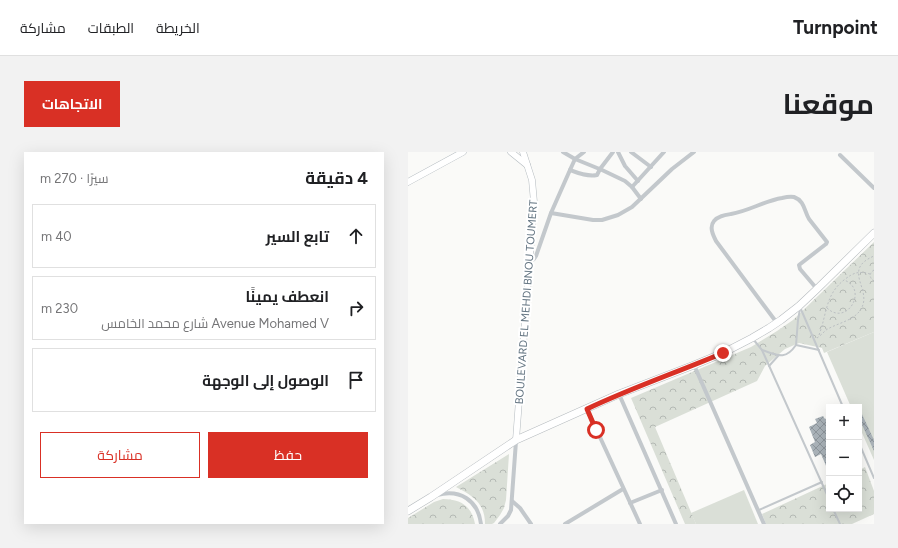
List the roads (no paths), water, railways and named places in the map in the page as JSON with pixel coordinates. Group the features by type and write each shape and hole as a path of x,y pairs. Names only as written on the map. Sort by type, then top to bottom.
{"main road":[{"path":"408,182 463,152"},
{"path":"511,152 527,165"},
{"name":"BOULEVARD EL MEHDI BNOU TOUMERT","path":"516,440 534,192 532,180 523,152"},
{"path":"408,511 516,440 619,394 723,353 752,338 800,307 874,233"}],"street":[{"path":"563,152 575,159 625,181 632,187 641,199"},
{"path":"530,262 536,256 551,213 575,159 584,152"},
{"path":"570,170 579,174 593,176 597,175 612,152"},
{"path":"618,152 625,166 638,181"},
{"path":"631,152 651,167"},
{"path":"632,187 664,152"},
{"path":"551,213 593,220 602,220 625,212 641,199 672,169 694,152"},
{"path":"840,155 874,188"},
{"path":"777,323 716,241 711,229 714,221 721,216 736,213 779,198 791,196 798,199 804,206 806,215 827,242 799,265 800,269 817,289"},
{"path":"694,365 764,524"},
{"path":"619,394 676,524"},
{"path":"587,409 623,490 640,524"},
{"path":"500,524 508,516 511,510 516,440"},
{"path":"565,524 623,490"},
{"path":"630,503 662,490"},
{"path":"431,497 449,493 465,497 476,508 481,524"},
{"path":"512,501 520,508 531,524"}],"lane":[{"path":"800,307 842,404"},
{"path":"769,366 778,356 791,351 796,345 800,307"},
{"path":"752,338 762,350 826,492"},
{"path":"796,345 819,350"},
{"path":"762,350 778,356"},
{"path":"862,450 874,478"},
{"path":"758,511 822,482"},
{"path":"834,512 840,524"}]}
